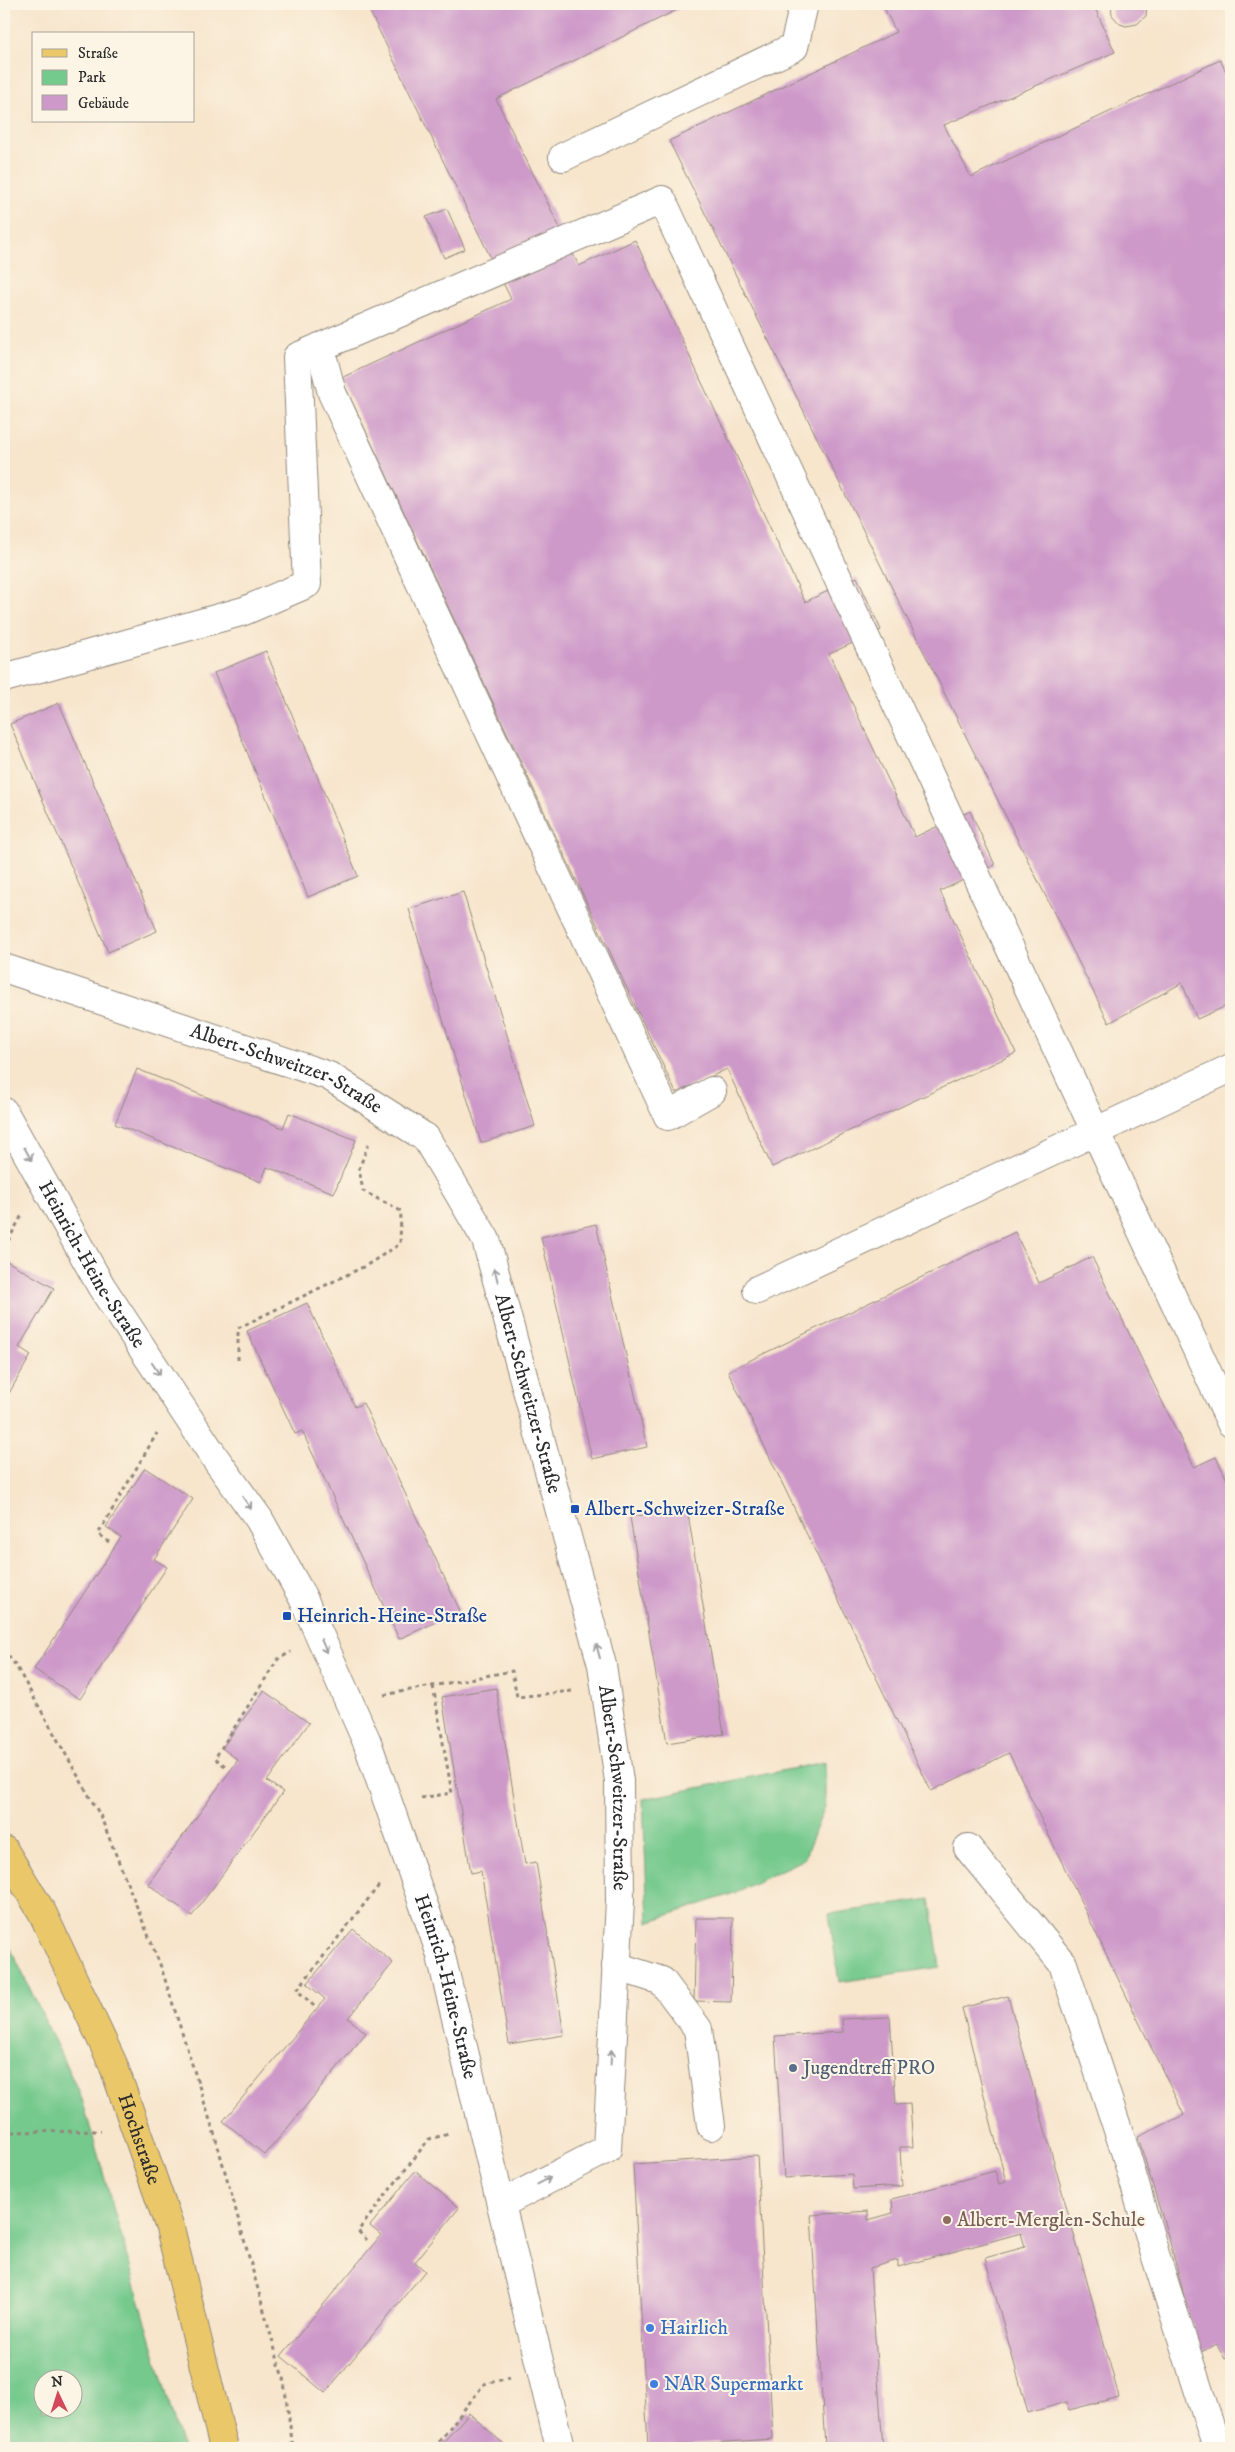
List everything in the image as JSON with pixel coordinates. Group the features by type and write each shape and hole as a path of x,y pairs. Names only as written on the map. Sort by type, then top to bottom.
{"main road":[{"name":"Hochstraße","path":"4,1850 42,1912 113,2064 170,2228 224,2448"}],"street":[{"path":"563,157 794,46 804,4"},
{"path":"4,678 244,611 306,584 297,357 662,200 1231,1423"},
{"path":"320,347 332,394 668,1116 712,1091"},
{"name":"Albert-Schweitzer-Straße","path":"4,968 329,1076 426,1138 486,1240 599,1656 619,1781 620,1901 606,2149 501,2204"},
{"path":"757,1290 1231,1068"},
{"name":"Heinrich-Heine-Straße","path":"4,1112 101,1286 215,1458 259,1519 303,1598 367,1742 440,1952 560,2448"},
{"path":"968,1848 1063,1964 1125,2151 1155,2254 1217,2448"},
{"path":"616,1966 662,1981 698,2029 711,2126"}],"path":[{"path":"238,1360 238,1328 367,1265 400,1244 401,1211 363,1191 359,1169 366,1149"},
{"path":"4,1248 25,1209"},
{"path":"109,1542 98,1534 157,1434"},
{"path":"4,1649 16,1666 100,1815 161,1967 215,2136 284,2382 294,2448"},
{"path":"226,1766 215,1758 278,1659"},
{"path":"349,1702 512,1671 517,1697 605,1688"},
{"path":"388,1803 452,1793 433,1686"},
{"path":"314,2006 297,1990 369,1899"},
{"path":"4,2132 63,2133 106,2130"},
{"path":"367,2240 358,2231 429,2139"},
{"path":"434,2448 484,2384"}],"green space":[{"path":"825,1762 825,1806 804,1859 734,1893 648,1922 643,1799"},
{"path":"930,1899 940,1967 839,1982 829,1914"},
{"path":"4,1934 82,2099 182,2448 4,2448"}],"building":[{"path":"366,4 689,4 496,99 579,266 635,240 805,602 857,577 881,630 829,654 915,837 970,811 995,865 940,891 1016,1053 772,1167 727,1069 676,1093 341,378 511,299"},
{"path":"882,4 1093,4 1115,52 944,125 971,177 1220,60 1231,81 1231,1004 1197,1019 1182,983 1109,1023 669,141 896,32"},
{"path":"1111,4 1147,4 1146,16 1137,24 1126,26 1120,24 1112,15"},
{"path":"447,209 465,249 444,258 426,217"},
{"path":"266,651 358,876 308,897 214,673"},
{"path":"59,703 157,931 108,952 10,724"},
{"path":"463,892 535,1126 481,1143 409,909"},
{"path":"137,1069 283,1128 289,1113 356,1140 334,1193 267,1167 261,1182 115,1124"},
{"path":"596,1224 647,1447 592,1459 541,1237"},
{"path":"1015,1232 1039,1283 1092,1257 1194,1467 1216,1457 1231,1488 1231,2356 1225,2359 1217,2344 1199,2353 1171,2246 1138,2137 1184,2115 1009,1753 931,1791 728,1371"},
{"path":"5,1260 54,1288 19,1347 31,1355 4,1402"},
{"path":"307,1303 355,1407 363,1403 460,1611 399,1639 302,1431 295,1434 247,1331"},
{"path":"145,1468 193,1499 154,1559 167,1567 80,1699 34,1669 121,1537 106,1527"},
{"path":"687,1508 724,1734 667,1743 630,1517"},
{"path":"496,1688 525,1864 536,1862 564,2035 509,2044 481,1871 471,1873 442,1697"},
{"path":"264,1691 309,1723 267,1781 283,1792 192,1916 148,1884 238,1760 222,1748"},
{"path":"696,1918 733,1918 731,2002 694,2001"},
{"path":"353,1929 393,1963 348,2018 366,2033 265,2155 223,2121 325,1999 307,1984"},
{"path":"1008,1996 1119,2397 1069,2410 1066,2402 1028,2413 985,2258 1025,2247 1021,2233 898,2267 898,2260 870,2268 883,2448 825,2448 811,2215 868,2211 868,2220 893,2213 892,2199 995,2171 999,2184 1006,2182 962,2008"},
{"path":"890,2017 896,2105 910,2104 913,2147 900,2147 902,2186 853,2189 852,2174 784,2178 775,2036 843,2032 842,2019"},
{"path":"757,2156 773,2439 648,2447 633,2164"},
{"path":"415,2171 459,2208 415,2262 425,2271 325,2393 281,2356 381,2235 370,2226"},
{"path":"469,2413 508,2448 438,2448"}],"place":[{"name":"Albert-Schweizer-Straße","path":"575,1509"},
{"name":"Heinrich-Heine-Straße","path":"287,1616"},
{"name":"Jugendtreff PRO","path":"793,2068"},
{"name":"Albert-Merglen-Schule","path":"947,2220"},
{"name":"Hairlich","path":"650,2328"},
{"name":"NAR Supermarkt","path":"654,2384"}]}
